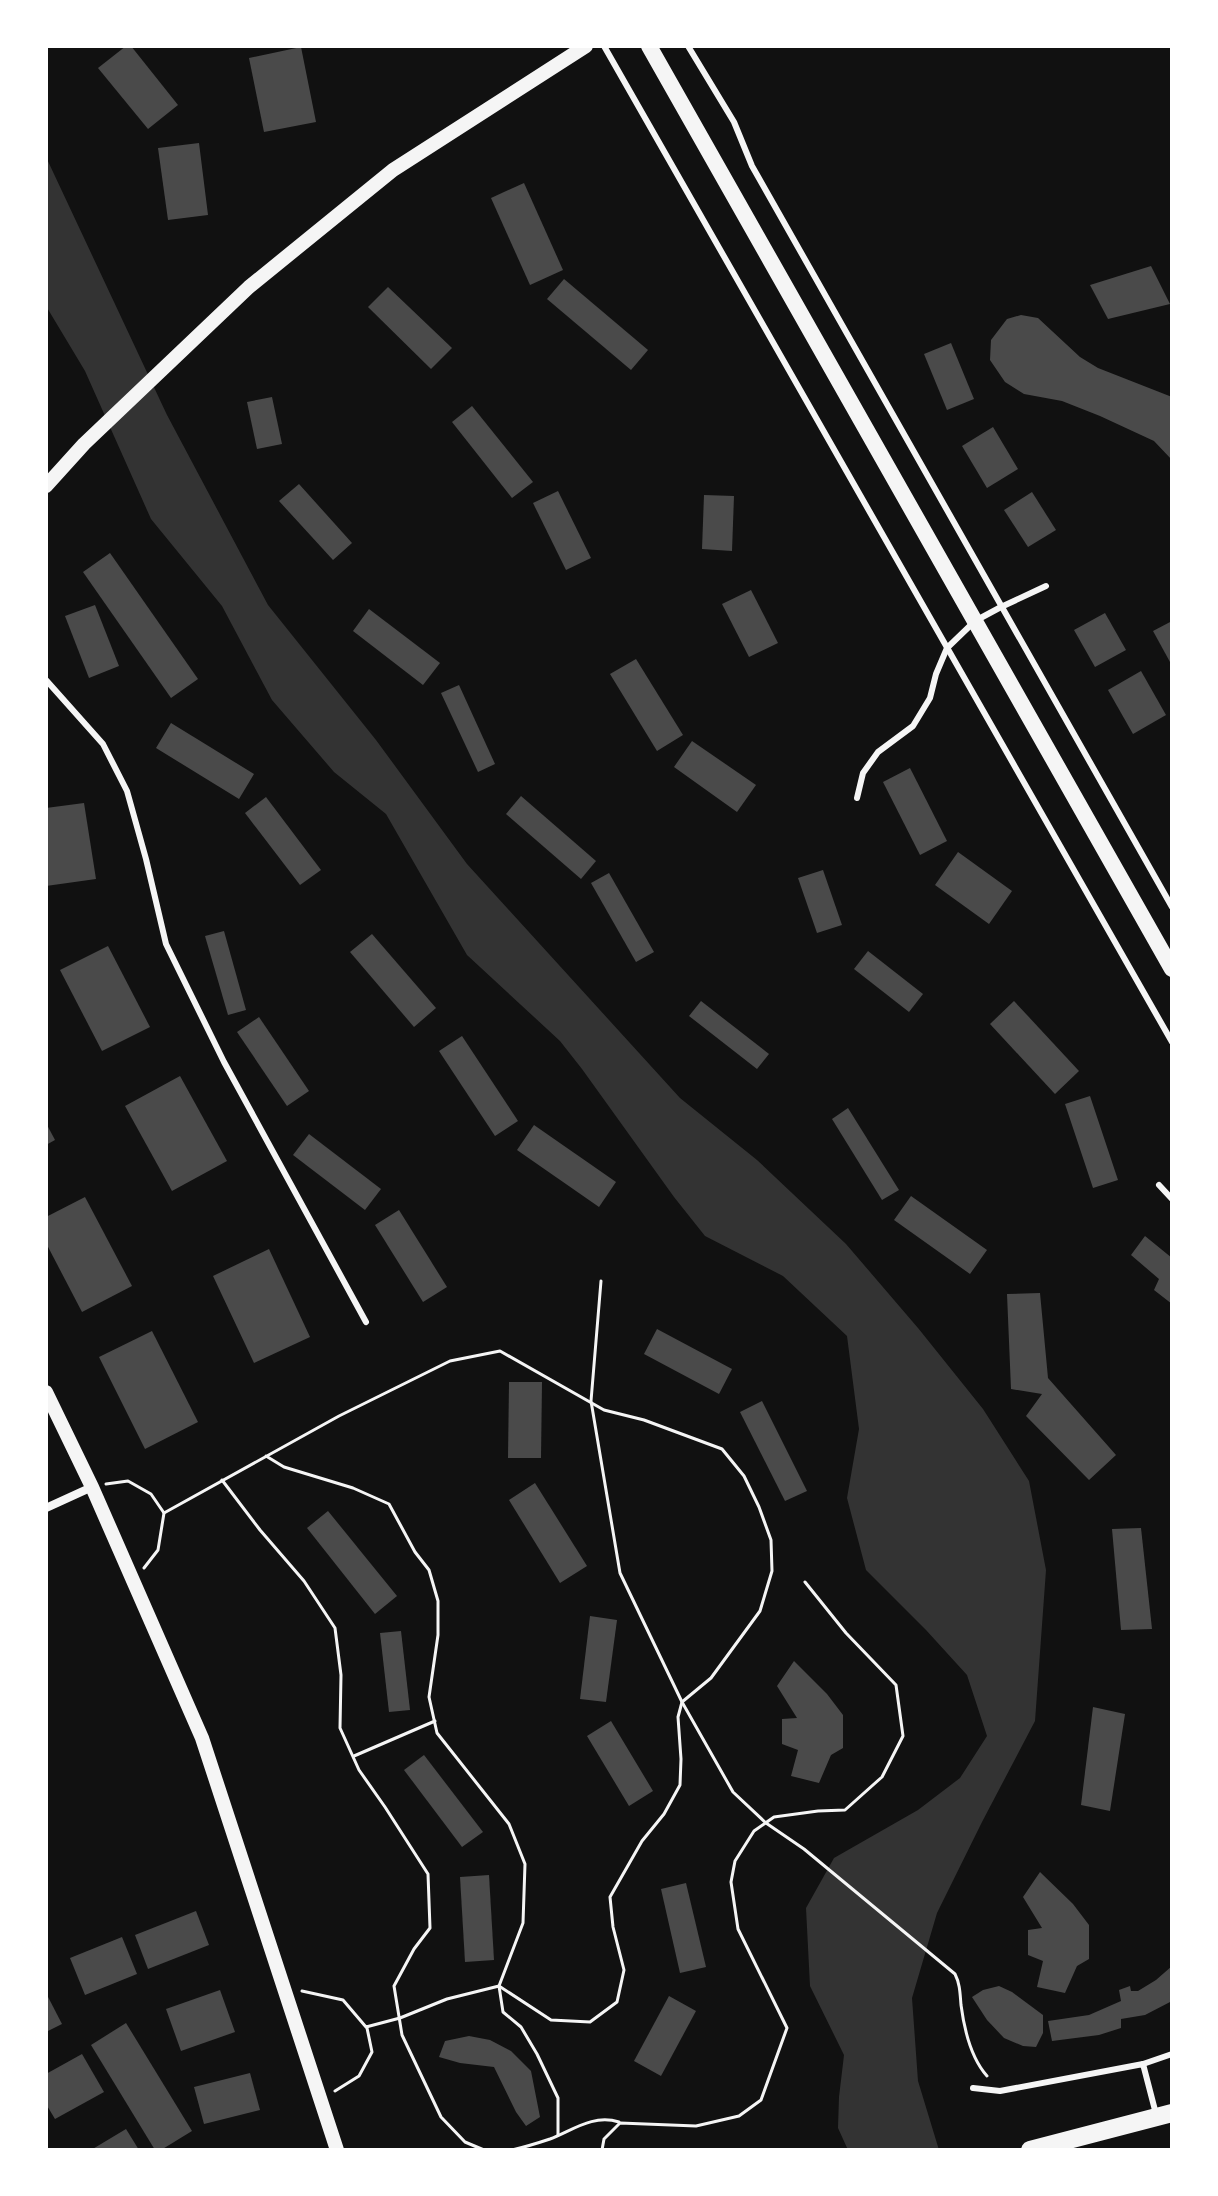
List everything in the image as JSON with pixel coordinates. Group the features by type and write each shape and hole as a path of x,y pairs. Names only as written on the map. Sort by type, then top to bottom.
{"main road":[{"path":"649,46 1172,969"},
{"path":"1030,2150 1164,2115"}],"street":[{"path":"46,486 84,444 249,287 393,170 586,46"},
{"path":"46,1392 92,1487 202,1738 337,2150"},
{"path":"46,1508 92,1487"}],"lane":[{"path":"604,46 1172,1042"},
{"path":"688,46 734,122 752,166 1172,907"},
{"path":"857,798 863,773 878,752 913,726 930,698 947,648 975,621 1046,586"},
{"path":"46,680 103,744 127,791 166,944 224,1062 366,1322"},
{"path":"1159,1185 1172,1199"},
{"path":"973,2088 1000,2091 1143,2064 1172,2054"},
{"path":"1143,2064 1164,2115"}],"path":[{"path":"601,1281 591,1401 620,1573 682,1702 733,1792 766,1823 804,1849 955,1974 973,2050 983,2072 1000,2091"},
{"path":"164,1513 339,1416 450,1361 500,1351 604,1410 644,1420 722,1449 744,1476 759,1507 771,1540 772,1571 760,1611 711,1678 682,1702 678,1717 680,1785 664,1814 642,1841 610,1897 613,1927 624,1970 617,2002 590,2022 551,2020 499,1986 447,1999 400,2018 366,2027"},
{"path":"266,1456 284,1467 353,1488 389,1504 415,1552 429,1570 438,1601 438,1635 429,1697 437,1733 509,1824 525,1864 523,1923 499,1986 503,2012 521,2027 558,2098 558,2135"},
{"path":"222,1480 304,1581 335,1628 341,1675 340,1728 359,1770 428,1874 430,1928 414,1949 394,1986 402,2035 441,2117 465,2142 484,2150"},
{"path":"92,1487 128,1481 151,1494 164,1513 158,1550 133,1581"},
{"path":"512,2150 589,2121 610,2119 620,2123 696,2126 739,2116 761,2100 787,2028 738,1929 731,1882 735,1861 754,1831 774,1817 845,1810 882,1777 903,1736 896,1685 846,1633 805,1582"},
{"path":"353,1757 435,1721"},
{"path":"284,1988 343,2000 366,2027 372,2052 359,2076 321,2100"},
{"path":"602,2150 604,2139 620,2123"}],"shaded area":[{"path":"46,157 167,415 268,605 376,740 467,864 680,1098 757,1160 846,1244 983,1409 1029,1481 1046,1570 1035,1721 937,1913 912,1998 918,2081 939,2150 848,2150 838,2128 844,2055 810,1986 806,1908 834,1858 918,1810 960,1778 987,1736 967,1675 866,1570 847,1498 859,1429 847,1336 783,1276 705,1236 560,1041 467,955 386,814 334,772 272,700 222,606 151,519 85,371 46,306"}],"building":[{"path":"126,46 131,46 178,105 148,129 98,68"},
{"path":"301,47 316,122 264,132 249,58"},
{"path":"199,143 208,215 168,220 158,148"},
{"path":"524,183 563,270 530,285 491,198"},
{"path":"1151,266 1170,304 1108,319 1090,285"},
{"path":"564,279 648,350 631,370 547,299"},
{"path":"388,287 452,348 431,369 368,307"},
{"path":"1021,315 1038,318 1080,357 1098,368 1172,397 1172,460 1154,441 1062,401 1024,394 1005,382 990,360 991,340 1007,319"},
{"path":"951,343 974,399 947,410 924,354"},
{"path":"272,397 282,444 257,449 247,402"},
{"path":"472,406 533,482 512,498 452,422"},
{"path":"993,427 1018,469 987,488 962,446"},
{"path":"299,484 352,543 333,560 279,501"},
{"path":"558,491 591,558 566,570 533,503"},
{"path":"1032,492 1056,530 1028,547 1004,510"},
{"path":"704,495 734,496 732,551 702,549"},
{"path":"110,553 198,679 171,698 83,572"},
{"path":"751,590 778,643 749,657 722,604"},
{"path":"95,605 119,666 89,678 65,616"},
{"path":"369,609 440,663 423,685 353,631"},
{"path":"1105,613 1126,650 1095,667 1074,630"},
{"path":"1172,621 1172,661 1170,662 1153,631"},
{"path":"636,659 683,735 657,751 610,674"},
{"path":"1141,671 1166,715 1133,734 1108,690"},
{"path":"459,685 495,764 478,772 441,693"},
{"path":"171,723 254,774 239,799 156,748"},
{"path":"692,741 756,785 737,812 674,767"},
{"path":"910,768 947,841 920,855 883,782"},
{"path":"521,796 596,861 581,879 506,814"},
{"path":"266,797 321,870 300,885 245,813"},
{"path":"84,803 96,879 46,886 46,808"},
{"path":"958,852 1012,891 989,924 935,885"},
{"path":"823,870 842,925 817,933 798,878"},
{"path":"609,873 654,952 636,962 591,883"},
{"path":"224,931 246,1010 228,1015 205,936"},
{"path":"372,934 436,1008 414,1027 350,952"},
{"path":"108,946 150,1027 102,1051 60,970"},
{"path":"868,951 923,994 909,1012 854,969"},
{"path":"701,1001 769,1054 757,1069 689,1016"},
{"path":"1014,1001 1079,1071 1055,1094 990,1024"},
{"path":"259,1017 309,1091 287,1106 237,1032"},
{"path":"462,1036 518,1121 495,1136 439,1051"},
{"path":"180,1076 227,1161 172,1191 125,1106"},
{"path":"1090,1096 1118,1180 1093,1188 1065,1104"},
{"path":"848,1108 899,1190 882,1200 832,1119"},
{"path":"46,1123 55,1140 46,1145"},
{"path":"534,1125 616,1182 599,1207 517,1150"},
{"path":"309,1134 381,1189 365,1210 293,1155"},
{"path":"911,1196 987,1250 970,1274 894,1220"},
{"path":"85,1197 132,1286 82,1312 46,1243 46,1217"},
{"path":"399,1210 447,1287 423,1302 375,1225"},
{"path":"1145,1236 1172,1258 1172,1304 1154,1290 1159,1279 1131,1255"},
{"path":"269,1249 310,1337 254,1363 213,1276"},
{"path":"1040,1293 1048,1378 1116,1455 1089,1480 1026,1416 1042,1394 1011,1389 1007,1294"},
{"path":"657,1329 732,1369 719,1394 644,1354"},
{"path":"152,1331 198,1422 145,1449 99,1357"},
{"path":"509,1382 542,1382 541,1458 508,1458"},
{"path":"762,1401 807,1491 785,1501 740,1412"},
{"path":"535,1483 587,1566 560,1583 509,1500"},
{"path":"328,1511 397,1596 375,1614 307,1528"},
{"path":"1141,1528 1152,1629 1121,1630 1112,1529"},
{"path":"590,1616 617,1620 606,1702 580,1699"},
{"path":"401,1631 410,1710 389,1712 380,1633"},
{"path":"794,1661 843,1715 843,1748 831,1755 819,1783 791,1776 798,1750 782,1744 782,1719 797,1718 777,1686"},
{"path":"1093,1707 1125,1714 1110,1811 1081,1805"},
{"path":"611,1721 653,1791 629,1806 587,1736"},
{"path":"424,1755 483,1832 462,1847 404,1770"},
{"path":"1040,1872 1073,1904 1089,1925 1089,1959 1077,1966 1065,1993 1037,1987 1043,1961 1028,1955 1028,1930 1042,1928 1023,1897"},
{"path":"489,1875 494,1960 465,1962 460,1877"},
{"path":"686,1883 706,1967 680,1973 661,1889"},
{"path":"196,1911 209,1945 148,1969 135,1935"},
{"path":"122,1937 137,1974 85,1995 70,1958"},
{"path":"1172,1966 1172,2001 1145,2015 1121,2019 1121,2028 1099,2035 1052,2041 1048,2021 1089,2015 1121,2001 1119,1990 1130,1986 1131,1991 1138,1991"},
{"path":"999,1986 1043,2015 1043,2033 1036,2047 1023,2046 1004,2038 972,1997"},
{"path":"220,1990 235,2032 181,2051 166,2009"},
{"path":"46,1993 62,2024 46,2032"},
{"path":"669,1996 696,2011 661,2076 634,2061"},
{"path":"126,2023 192,2131 161,2150 155,2150 91,2045"},
{"path":"469,2036 490,2040 511,2051 531,2071 540,2117 526,2126 494,2067 439,2057 445,2041"},
{"path":"82,2054 104,2092 55,2119 46,2104 46,2074"},
{"path":"250,2073 260,2110 204,2124 194,2087"},
{"path":"126,2129 139,2150 91,2150"}]}
